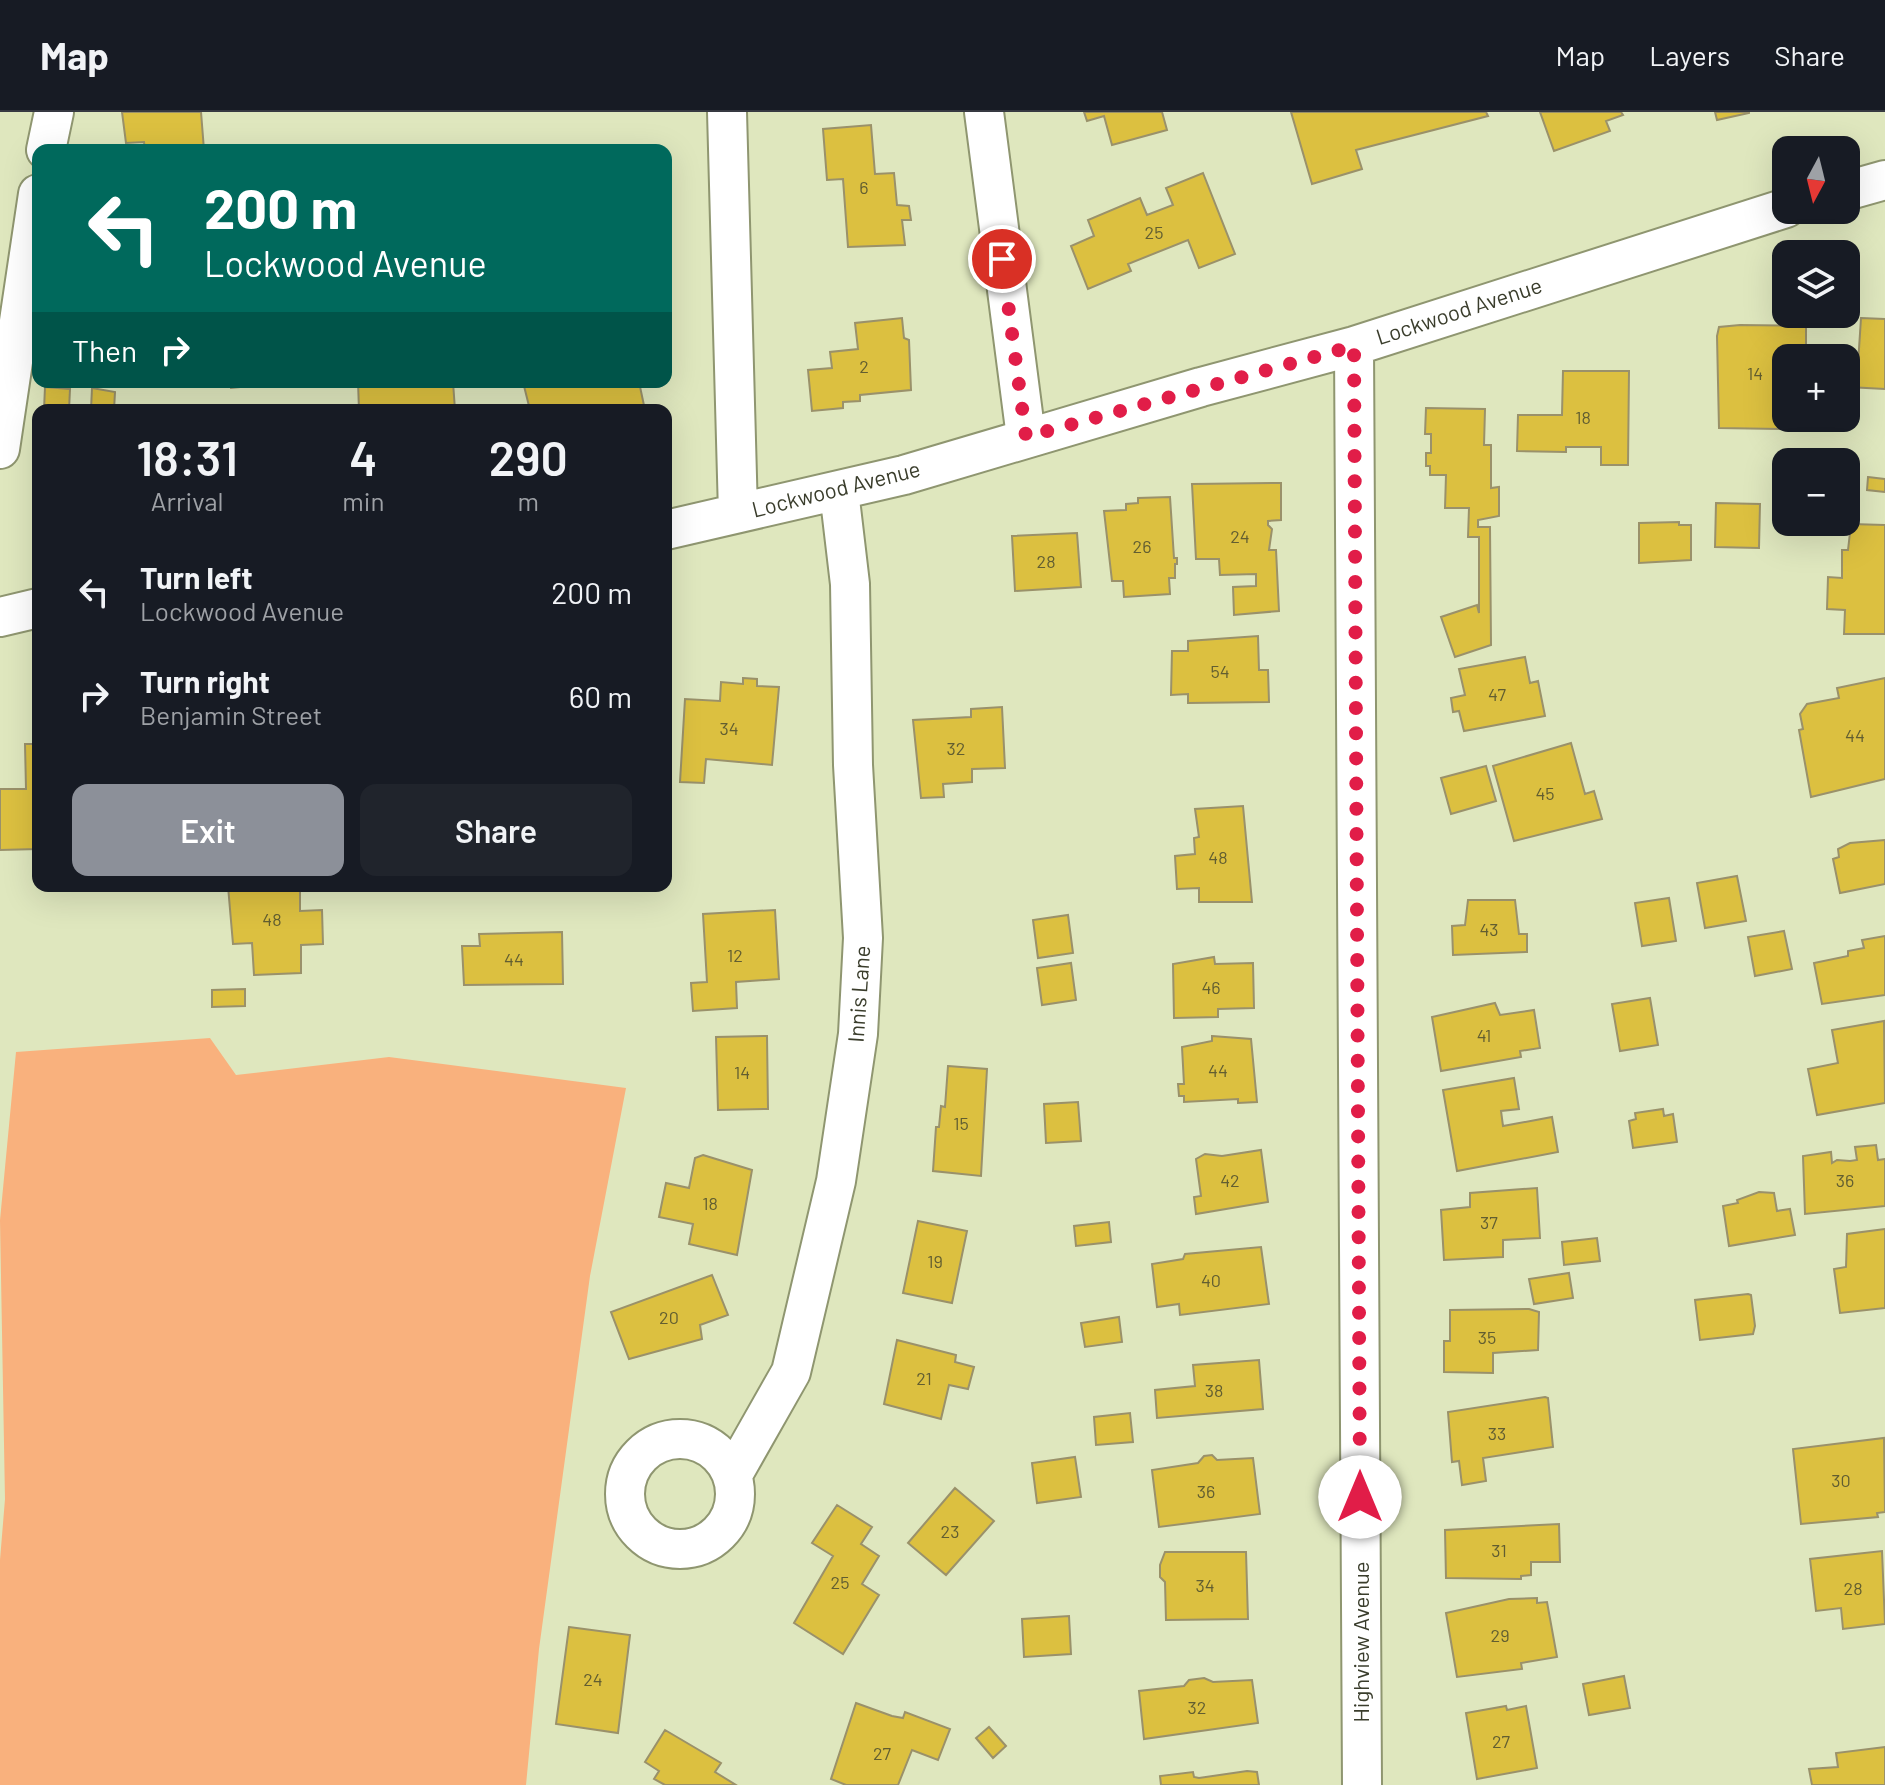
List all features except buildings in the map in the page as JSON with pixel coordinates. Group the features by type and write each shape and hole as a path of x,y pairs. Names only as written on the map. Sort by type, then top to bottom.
{"street":[{"path":"47,144 54,112"},
{"path":"727,112 738,513"},
{"path":"984,112 1026,437"},
{"path":"1860,187 1885,180"},
{"name":"Lockwood Avenue","path":"672,529 839,491 1354,346 1772,212"},
{"path":"0,449 32,234"},
{"name":"Highview Avenue","path":"1354,346 1362,1785"},
{"name":"Innis Lane","path":"732,1476 791,1372 836,1181 858,1034 863,938 853,765 850,584 839,491"},
{"path":"0,617 32,609"}],"shaded area":[{"path":"210,1038 236,1075 389,1057 626,1088 590,1276 539,1649 526,1785 0,1785 0,1560 5,1499 0,1220 16,1052"}],"route":[{"path":"1002,259 1026,437 1354,346 1360,1497"}]}
